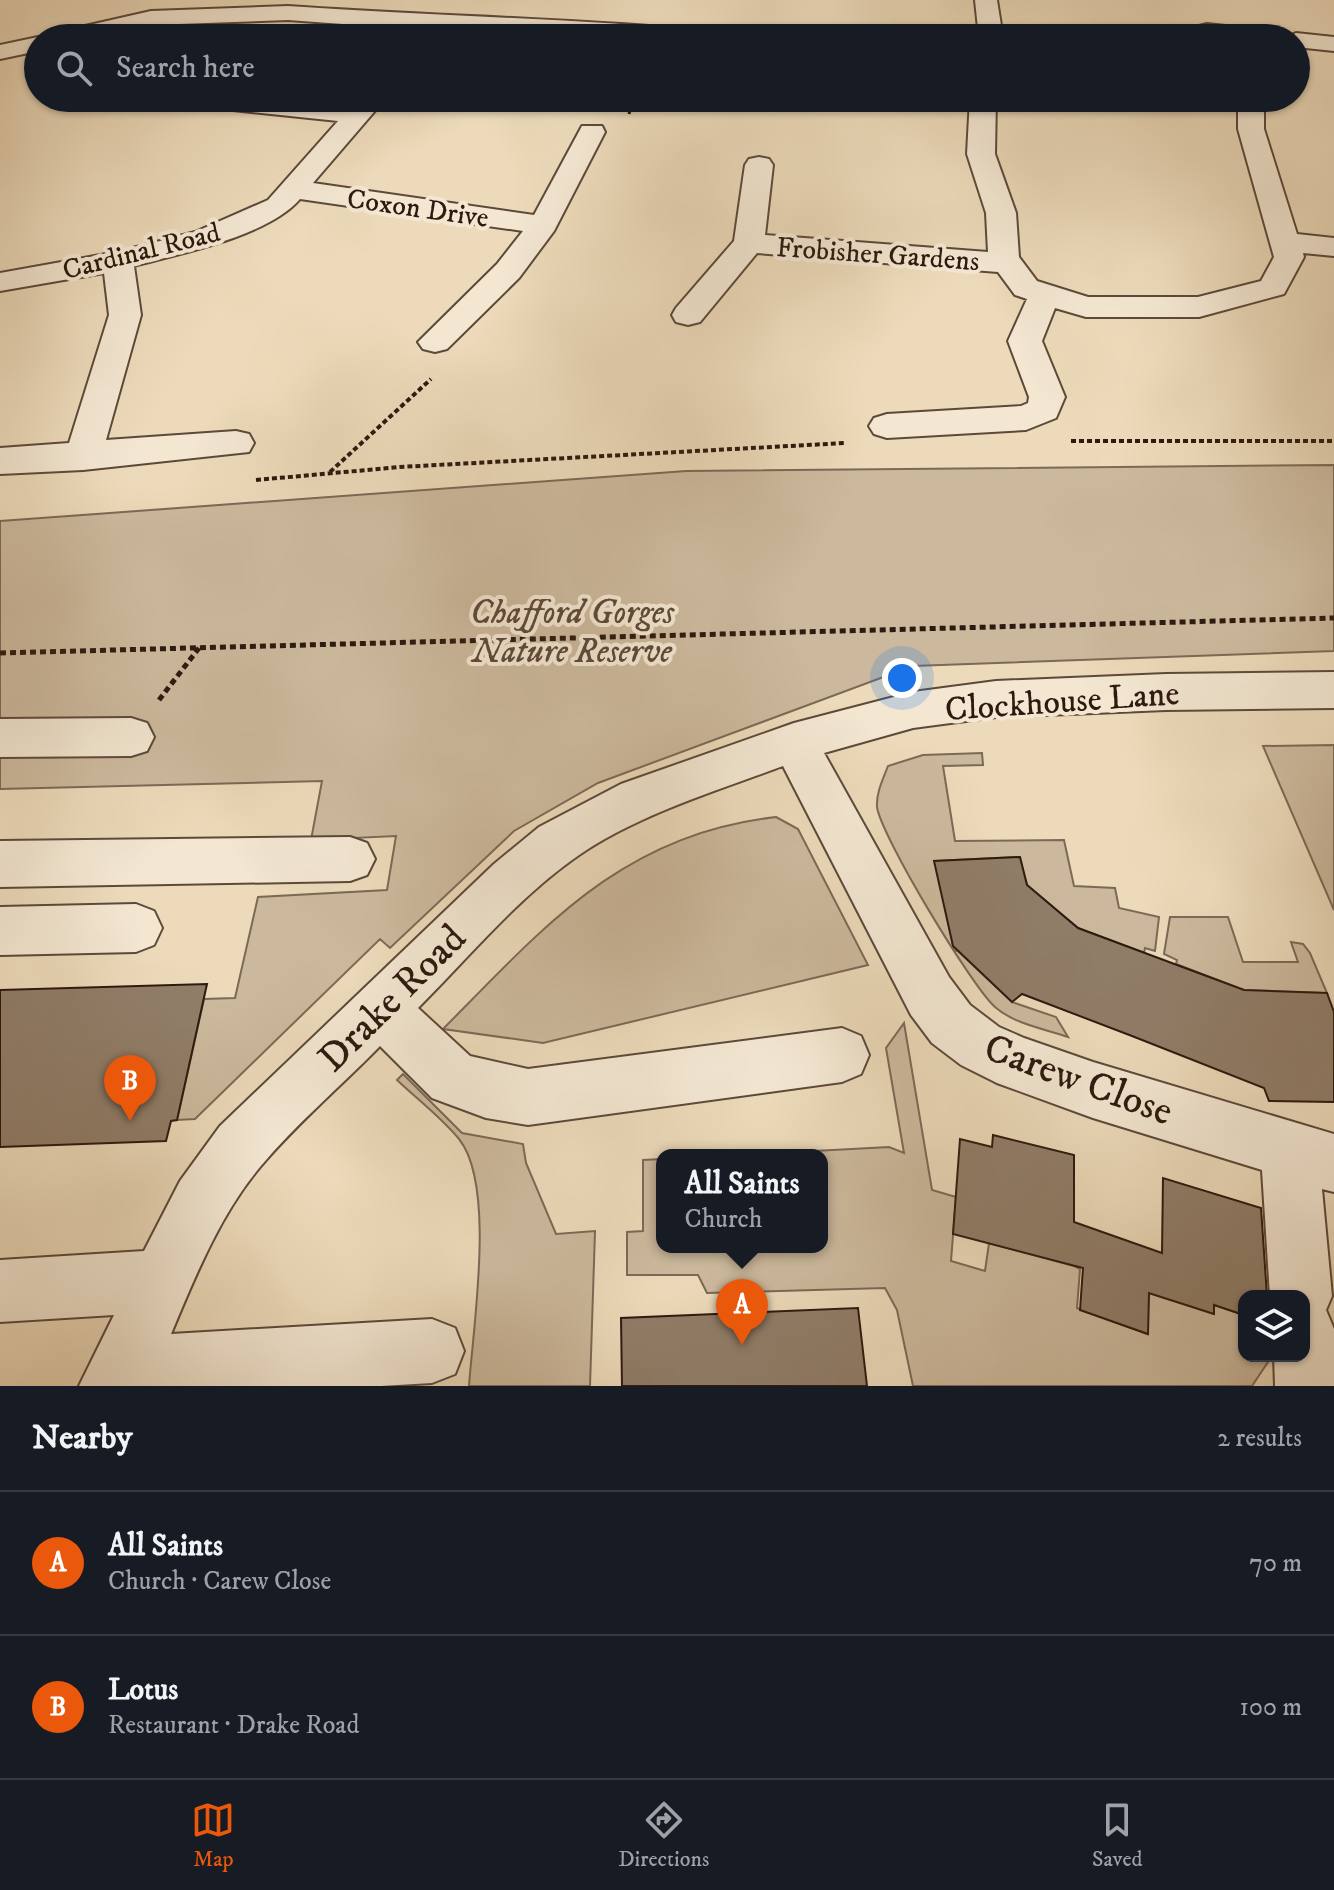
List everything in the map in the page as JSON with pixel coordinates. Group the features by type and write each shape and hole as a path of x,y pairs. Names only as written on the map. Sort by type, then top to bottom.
{"street":[{"path":"547,24 559,0"},
{"path":"986,0 989,24"},
{"path":"1197,3 1204,24"},
{"path":"103,24 145,9 288,13 375,24"},
{"path":"1310,41 1334,44"},
{"path":"0,52 24,47"},
{"name":"Cardinal Road","path":"0,282 118,261 206,238 278,206 360,112"},
{"name":"Frobisher Gardens","path":"982,112 981,154 1001,213 1004,258 1026,288 1086,307 1199,307 1273,287 1289,257 1251,129 1251,112"},
{"name":"Coxon Drive","path":"435,342 508,271 543,225 592,132"},
{"name":"Frobisher Gardens","path":"688,315 749,243 759,165"},
{"name":"Coxon Drive","path":"294,189 543,225"},
{"path":"1284,242 1334,247"},
{"name":"Frobisher Gardens","path":"749,243 1007,263"},
{"path":"83,457 125,315 118,261"},
{"path":"887,426 1026,418 1043,410 1047,397 1025,341 1045,294"},
{"path":"0,461 236,443"},
{"name":"Clockhouse Lane","path":"794,742 913,710 996,699 1166,692 1334,690"},
{"path":"0,738 131,737"},
{"name":"Drake Road","path":"117,1378 195,1209 217,1174 247,1139 480,909 556,843 605,814 794,742"},
{"name":"Carew Close","path":"794,742 930,996 951,1024 980,1046 1017,1063 1312,1157 1301,1290"},
{"path":"0,864 350,859"},
{"path":"0,931 136,928"},
{"path":"380,1008 452,1078 486,1090 528,1097 842,1055"},
{"path":"0,1291 161,1281"},
{"path":"117,1378 432,1351"},
{"path":"1306,1362 1308,1386"}],"path":[{"path":"1064,441 1334,441"},
{"path":"244,481 400,467 857,442"},
{"path":"0,653 1334,618"},
{"path":"131,737 200,647"}],"green space":[{"name":"Chafford Gorges Nature Reserve","path":"1334,465 1334,651 913,666 598,783 514,831 390,948 380,939 195,1119 177,1120 204,999 235,998 258,897 387,890 396,836 311,840 322,781 0,789 0,521 686,471"},
{"path":"1334,745 1334,910 1263,746"},
{"path":"982,753 983,765 943,766 955,841 1064,840 1074,886 1115,888 1119,908 1159,917 1155,951 1145,948 1144,953 1078,928 1027,885 1019,857 935,861 954,950 1012,1002 1056,1017 1068,1037 1011,1018 983,994 949,943 910,878 877,807 888,766 923,755"},
{"path":"776,817 798,829 868,965 543,1043 443,1029 553,921 590,891 630,865 673,843 722,827"},
{"path":"1170,917 1228,917 1243,962 1298,962 1291,942 1303,944 1327,993 1244,990 1176,964 1177,960 1164,954"},
{"path":"904,1023 932,1190 956,1197 951,1261 985,1271 989,1243 1074,1266 1080,1269 1077,1308 1147,1334 1149,1293 1213,1314 1214,1305 1238,1313 1238,1362 1268,1362 1252,1386 913,1386 897,1310 885,1288 707,1293 698,1275 627,1275 627,1232 643,1231 643,1160 656,1159 656,1253 828,1253 828,1150 889,1147 904,1153 886,1048"},
{"path":"403,1074 462,1133 523,1144 526,1163 556,1234 595,1231 590,1386 469,1386 479,1258 477,1189 470,1160 459,1139 397,1080"}],"building":[{"path":"1020,857 1027,885 1078,928 1244,990 1327,993 1334,1012 1334,1102 1269,1101 1264,1088 1132,1036 1022,994 1012,1002 953,946 934,861"},
{"path":"207,984 177,1120 171,1121 166,1141 0,1147 0,990"},
{"path":"993,1135 1074,1155 1074,1222 1162,1253 1163,1178 1261,1208 1267,1290 1238,1290 1238,1313 1214,1305 1214,1314 1149,1293 1148,1334 1080,1310 1083,1268 953,1234 960,1139 992,1147"},
{"path":"858,1308 867,1386 622,1386 621,1318"}],"place":[{"name":"Lotus","path":"130,1121"},
{"name":"All Saints","path":"742,1345"}]}
